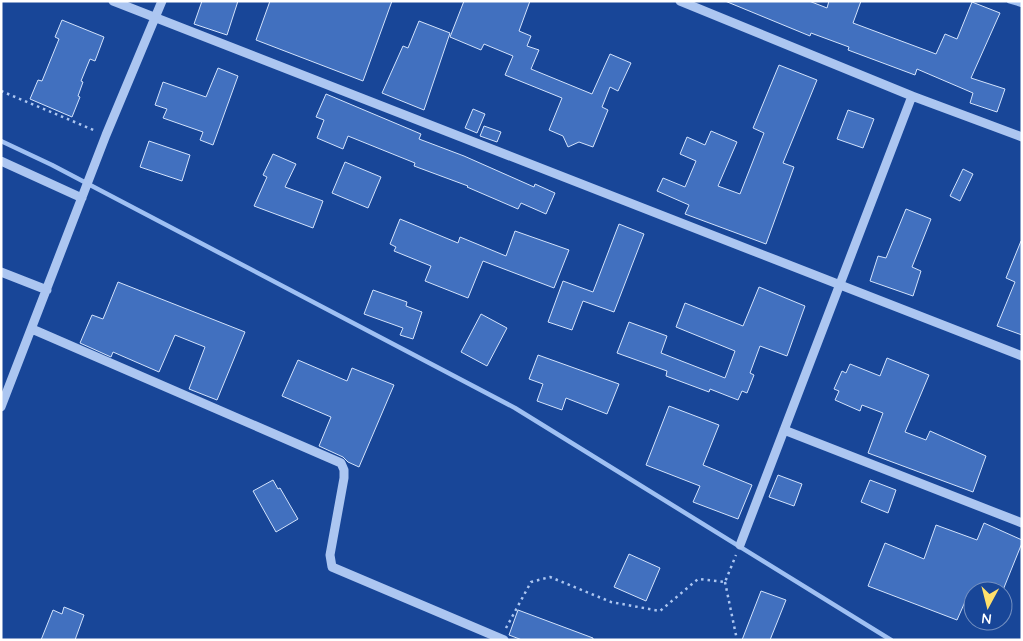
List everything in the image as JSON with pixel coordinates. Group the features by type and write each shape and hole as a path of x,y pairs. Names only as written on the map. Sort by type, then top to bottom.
{"street":[{"path":"113,1 1022,356"},
{"path":"1,407 106,135 162,1"},
{"path":"680,1 912,96 1022,137"},
{"path":"740,545 912,96"},
{"path":"1,161 82,198"},
{"path":"1,272 47,290"},
{"path":"32,329 341,463 344,470 344,478 330,555 332,567 502,639"},
{"path":"784,430 1022,523"}],"path":[{"path":"1,91 106,135"},
{"path":"737,640 724,582 740,545"},
{"path":"502,639 531,582 550,577 611,602 660,611 698,579 724,582"}],"building":[{"path":"202,1 238,1 227,35 194,24"},
{"path":"270,1 392,1 363,81 256,40"},
{"path":"464,1 530,1 519,31 531,36 527,46 539,50 531,69 592,94 610,54 631,63 618,91 610,87 602,107 608,110 593,147 579,142 568,147 563,136 549,130 562,98 505,75 513,56 484,44 481,50 450,37"},
{"path":"725,1 809,1 827,8 829,1 861,1 853,23 936,54 945,34 957,39 972,2 1000,13 971,78 1005,89 997,112 970,103 973,93 917,69 915,75 848,50 849,47 811,33 810,36"},
{"path":"62,20 104,37 95,61 90,59 81,81 83,82 78,96 80,97 72,117 30,99 38,80 42,81 59,39 55,37"},
{"path":"419,21 450,33 424,110 382,93 403,46 408,48"},
{"path":"779,65 817,80 783,163 794,167 766,244 685,214 689,205 657,191 663,178 685,187 696,161 680,154 687,137 705,145 711,131 737,142 718,186 740,194 764,133 753,128"},
{"path":"218,68 238,76 213,145 200,140 203,132 163,118 167,109 155,105 163,82 206,97"},
{"path":"326,94 421,134 419,139 464,156 534,187 535,184 555,193 546,214 521,203 518,209 468,186 414,166 415,163 348,136 343,149 317,138 324,120 316,117"},
{"path":"473,109 485,114 477,133 465,128"},
{"path":"848,110 874,119 863,148 837,139"},
{"path":"484,126 501,132 497,142 480,136"},
{"path":"149,141 190,155 182,181 140,167"},
{"path":"273,154 296,164 285,187 323,201 313,228 254,206 267,177 263,175"},
{"path":"345,162 381,177 368,208 332,193"},
{"path":"963,169 973,174 960,201 950,196"},
{"path":"906,209 931,219 912,267 921,271 913,296 870,281 878,256 886,258"},
{"path":"400,219 458,243 460,237 506,256 515,231 569,250 554,288 483,261 468,298 425,281 431,266 394,251 396,247 390,244"},
{"path":"619,224 644,234 614,312 583,301 572,330 548,322 563,281 593,292"},
{"path":"1021,241 1022,335 997,326 1015,282 1006,278"},
{"path":"118,282 245,332 217,400 189,389 205,347 175,335 159,372 113,352 111,357 80,343 92,315 103,319"},
{"path":"759,287 805,306 787,356 760,346 750,373 754,375 747,393 742,391 738,400 710,389 709,392 666,376 667,371 617,353 629,322 667,336 661,353 725,378 735,351 676,327 685,303 743,326"},
{"path":"373,290 407,302 406,306 422,312 413,339 400,335 403,328 364,314"},
{"path":"481,314 507,328 487,366 461,352"},
{"path":"538,355 619,384 607,414 566,398 562,410 537,401 543,384 529,379"},
{"path":"887,358 929,375 905,432 926,440 930,431 986,456 973,492 868,453 883,413 862,405 860,411 835,400 839,391 834,389 842,371 846,373 850,364 880,376"},
{"path":"298,360 347,381 352,368 394,385 359,467 319,446 331,417 282,396"},
{"path":"669,406 719,425 703,465 752,485 738,519 693,502 700,486 646,465"},
{"path":"778,475 802,484 794,506 769,497"},
{"path":"273,480 278,489 280,488 298,519 276,532 253,491"},
{"path":"870,480 896,490 888,513 861,502"},
{"path":"984,523 1022,540 1022,543 1007,581 963,581 963,606 957,620 868,586 885,543 924,559 936,525 977,540"},
{"path":"629,554 660,568 646,601 614,587"},
{"path":"761,591 786,600 770,640 742,640"},
{"path":"64,607 84,615 75,640 41,640 53,610 62,614"},
{"path":"518,610 593,638 593,640 522,640 509,635"}],"waterway":[{"path":"1009,1 1022,5"},
{"path":"1,141 52,165 515,408 891,640"}]}
